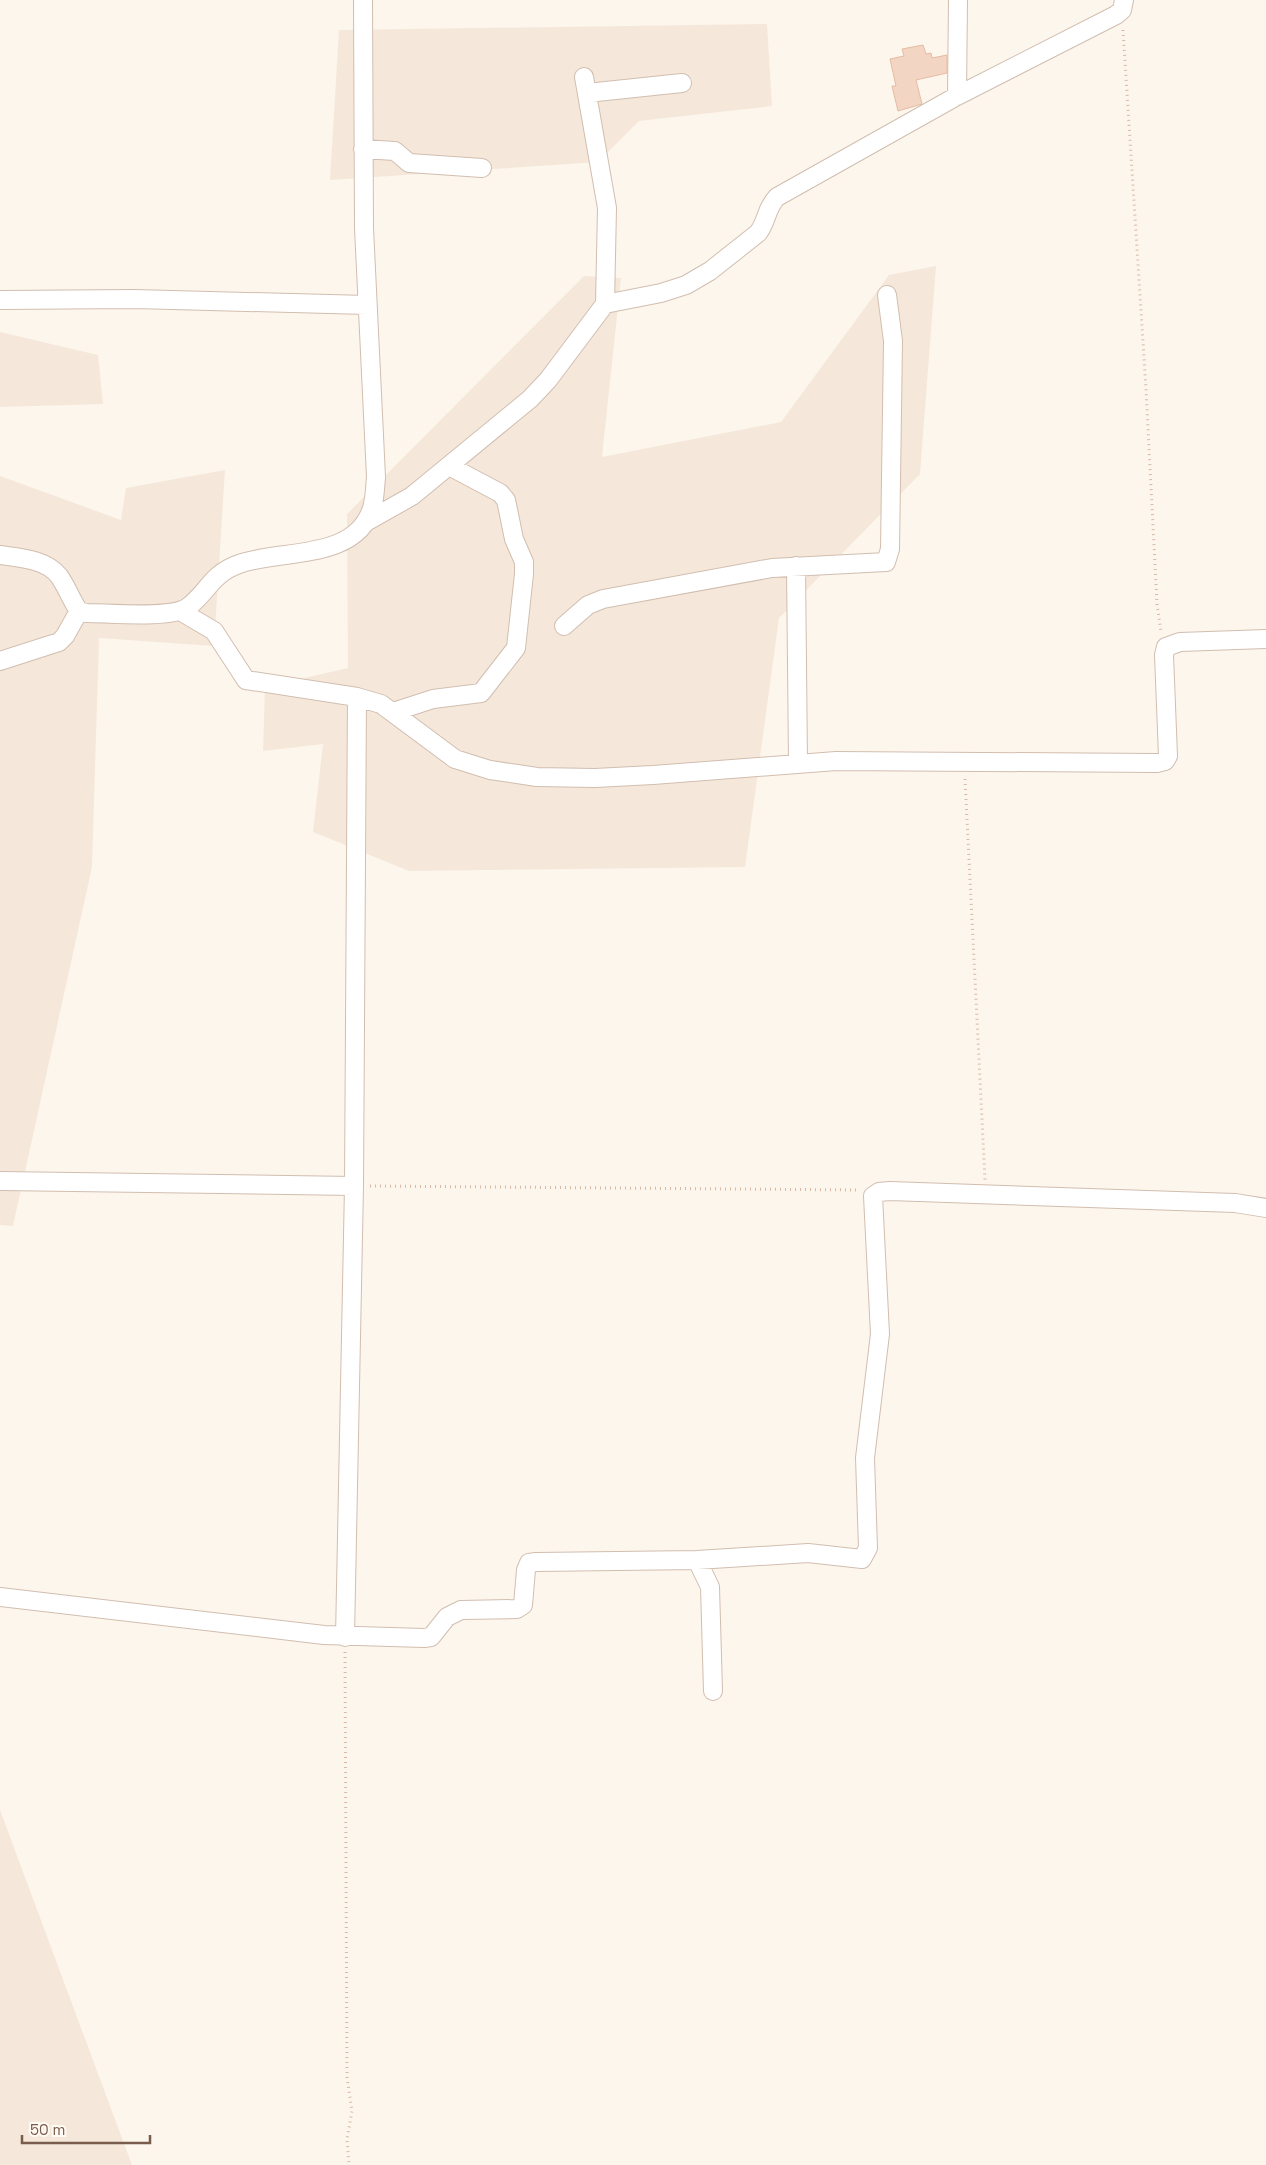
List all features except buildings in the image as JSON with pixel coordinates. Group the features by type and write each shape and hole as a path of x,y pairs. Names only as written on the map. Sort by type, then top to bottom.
{"street":[{"path":"363,0 363,149 367,305 376,477 374,499 366,522"},
{"path":"956,96 958,0"},
{"path":"605,304 673,290 699,278 758,233 763,227 770,204 777,197 1123,5"},
{"path":"0,555 31,560 52,569 60,576 80,611 86,613 170,614 188,607 212,579 228,568 250,561 335,544 351,535 366,522 400,504 539,391 605,304 607,208 586,85 682,83"},
{"path":"363,149 396,150 409,164 482,168"},
{"path":"564,626 588,605 602,599 752,571 796,566 880,564 886,562 890,556 893,341 887,295"},
{"path":"0,300 135,299 367,305"},
{"path":"393,712 433,699 481,693 516,648 524,562 512,529 508,506 500,493 448,466"},
{"path":"796,566 798,762"},
{"path":"0,661 59,642 65,636 80,611"},
{"path":"180,611 214,631 246,680 357,697 381,704 455,759 490,770 522,776 594,778 798,762 1157,763 1165,761 1168,756 1169,747 1164,655 1166,647 1180,642 1266,639"},
{"path":"345,1637 354,1186 357,697"},
{"path":"0,1181 354,1186"},
{"path":"0,1597 345,1637 431,1637 447,1617 461,1610 517,1609 523,1605 526,1570 529,1564 697,1560 808,1554 862,1559 866,1555 868,1548 866,1443 880,1334 873,1196 879,1192 890,1191 986,1193 1235,1203 1266,1208"},
{"path":"697,1560 710,1587 713,1691"}],"path":[{"path":"1123,5 1157,604 1166,647"},
{"path":"965,763 986,1193"},
{"path":"354,1186 858,1190 873,1196"},
{"path":"345,1637 347,2077 352,2111 347,2139 349,2165"}],"shaded area":[{"path":"767,24 772,106 639,121 598,162 330,180 339,30"},
{"path":"936,266 920,474 779,618 745,867 409,871 313,832 323,744 263,751 265,687 348,668 347,514 584,276 621,278 602,457 781,422 889,275"},
{"path":"0,332 98,355 103,404 0,407"},
{"path":"225,470 214,646 99,638 92,867 13,1226 0,1225 0,476 121,520 126,488"},
{"path":"0,1810 132,2165 0,2165"}]}
